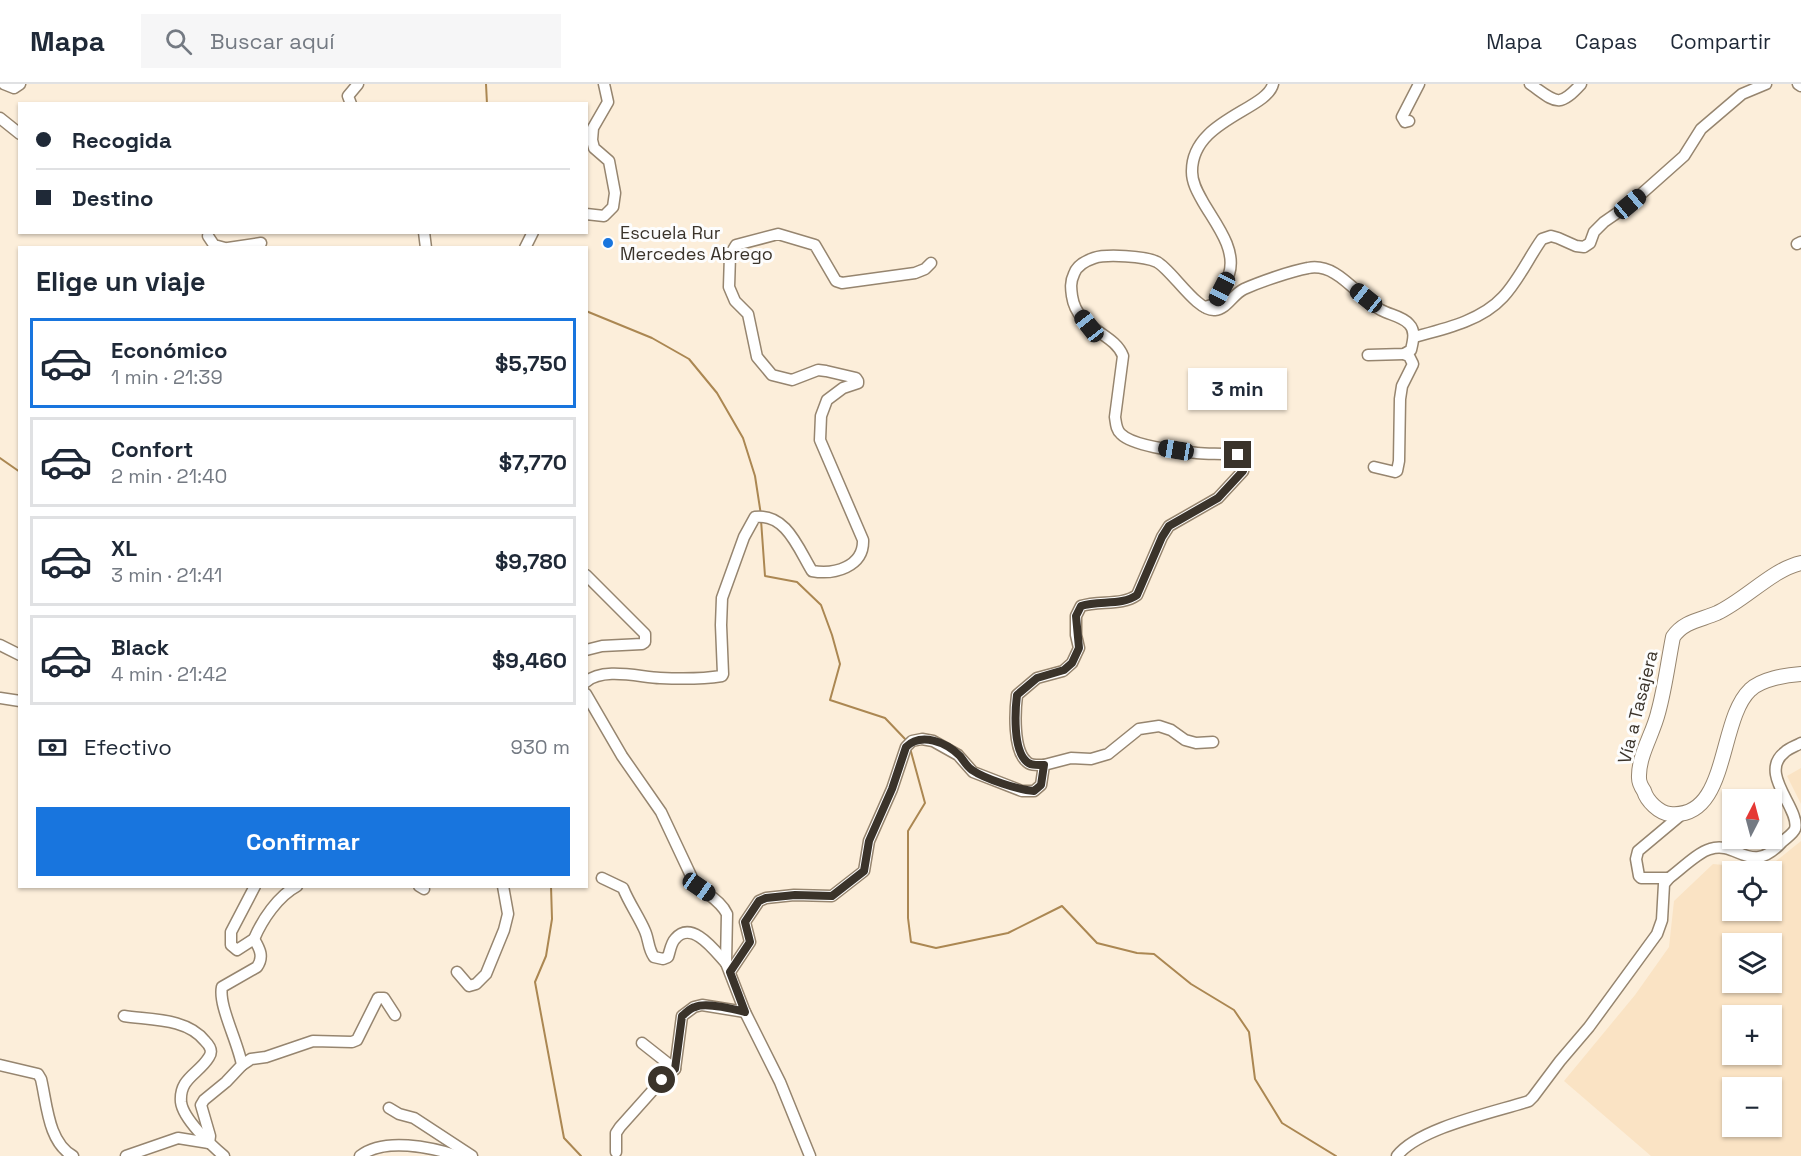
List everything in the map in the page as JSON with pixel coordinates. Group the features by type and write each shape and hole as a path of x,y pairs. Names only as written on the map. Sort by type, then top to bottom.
{"street":[{"path":"4,84 14,88 20,84"},
{"path":"350,102 348,96 358,84"},
{"path":"588,214 604,216 613,207 615,193 609,161 594,148 592,140 593,128 608,102 604,84"},
{"path":"1204,307 1215,304 1230,273 1231,261 1229,248 1196,190 1192,171 1197,152 1214,129 1268,95 1273,84"},
{"path":"1409,121 1405,122 1402,117 1419,84"},
{"path":"1530,84 1553,100 1560,101 1568,98 1581,84"},
{"path":"1414,337 1450,328 1482,313 1502,298 1542,239 1551,236 1584,247 1590,243 1594,232 1604,222 1630,204 1684,156 1701,129 1742,94 1766,84"},
{"path":"0,118 18,132"},
{"path":"588,681 603,675 660,678 722,676 722,598 744,537 755,518 766,516 777,520 791,535 812,571 825,573 845,568 861,556 864,549 863,540 820,440 821,416 827,400 843,388 858,383 857,379 818,370 792,380 772,375 757,357 748,314 735,301 729,287 732,249 736,245 778,234 814,245 836,281 842,283 915,273 931,263"},
{"path":"240,246 261,243"},
{"path":"1213,742 1196,743 1185,740 1171,730 1159,726 1139,729 1108,754 1091,759 1071,758 1044,765 1034,765 1026,762 1020,750 1014,714 1017,695 1037,678 1064,670 1072,663 1079,648 1076,616 1081,606 1092,602 1125,600 1137,595 1169,526 1218,498 1243,471 1245,464 1244,458 1238,455 1197,453 1135,442 1120,434 1115,417 1123,356 1121,350 1089,326 1074,306 1071,285 1074,272 1083,262 1097,257 1147,258 1159,263 1209,310 1222,308 1243,290 1306,268 1321,268 1339,276 1380,310 1404,319 1413,328 1414,337 1411,350 1404,354"},
{"path":"1368,355 1404,354 1409,356 1413,364 1402,386 1400,399 1397,471 1374,467"},
{"name":"Vía a Tasajera","path":"1681,815 1664,813 1646,799 1639,779 1658,715 1673,637 1680,627 1717,612 1747,596 1782,570 1801,563"},
{"path":"588,577 645,634 646,638 642,644 602,646 588,650"},
{"path":"0,645 18,654"},
{"path":"1669,879 1641,878 1636,855 1681,815 1698,808 1713,786 1738,705 1750,689 1780,676 1801,674"},
{"path":"588,697 622,756 661,812 693,880 724,907 728,967 745,1012 780,1082 810,1156"},
{"path":"0,698 18,701"},
{"path":"728,967 748,947 750,942 745,922 759,901 774,896 832,896 864,871 869,841 892,789 906,747 912,741 922,739 943,745 958,755 973,772 1022,790 1034,791 1041,785 1044,765"},
{"path":"1397,1156 1408,1146 1442,1128 1522,1103 1533,1097 1560,1060 1596,1018 1657,934 1662,920 1664,884 1669,879 1711,849 1725,849 1749,858 1762,858 1779,846 1795,829 1796,820 1776,775 1777,765 1783,753 1801,743"},
{"path":"602,878 623,888 632,909 643,926 650,952 654,957 668,957 673,940 687,933 702,937 728,967"},
{"path":"254,888 231,932 231,945 237,950 254,939 267,916 294,888"},
{"path":"457,972 469,986 476,984 486,974 507,922 507,906 502,888"},
{"path":"242,1065 220,994 225,984 257,967 261,962 261,950 254,939"},
{"path":"209,1143 210,1136 202,1111 204,1100 242,1065 251,1059 266,1057 314,1041 352,1042 357,1040 378,999 384,998 395,1015"},
{"path":"616,1152 616,1133 620,1127 675,1069 682,1016 694,1007 702,1005 745,1012"},
{"path":"124,1016 186,1026 198,1032 210,1046 211,1053 208,1059 183,1086 181,1102 191,1120 209,1143 224,1156"},
{"path":"642,1043 675,1069"},
{"path":"0,1065 38,1074 52,1129 61,1146 73,1156"},
{"path":"389,1108 399,1114 414,1118 472,1156"},
{"path":"126,1156 178,1138 209,1143"},
{"path":"360,1156 378,1146 411,1146 439,1150 458,1156"}],"shaded area":[{"path":"1801,768 1801,804 1787,776"},
{"path":"1801,841 1801,1156 1651,1156 1564,1081 1635,995 1669,947 1674,901 1713,864 1722,865 1722,921 1782,921 1782,861 1776,861"}],"waterway":[{"path":"486,84 487,102"},
{"path":"588,312 652,338 689,359 717,393 743,438 755,476 761,515"},
{"path":"0,458 18,471"},
{"path":"761,520 765,576 797,582 821,605 840,664 830,700 885,718 906,740"},
{"path":"910,748 925,803 908,831 908,918 911,942 936,948 1008,933 1062,906 1097,943 1137,953 1154,954 1191,984 1234,1010 1249,1032 1255,1079 1282,1123 1336,1156"},
{"path":"551,888 552,919 546,956 535,982 564,1138 581,1156"}],"place":[{"name":"Escuela Rur Mercedes Abrego","path":"608,243"}],"route":[{"path":"662,1080 675,1069 682,1016 688,1011 702,1005 745,1012 730,972 748,947 750,942 745,922 759,901 774,896 832,896 864,871 869,841 892,789 906,747 912,741 922,739 943,745 958,755 973,772 1022,790 1034,791 1041,785 1044,765 1026,762 1020,750 1014,714 1017,695 1037,678 1064,670 1072,663 1079,648 1076,616 1081,606 1092,602 1125,600 1137,595 1169,526 1218,498 1243,471 1244,458 1238,455"}]}
